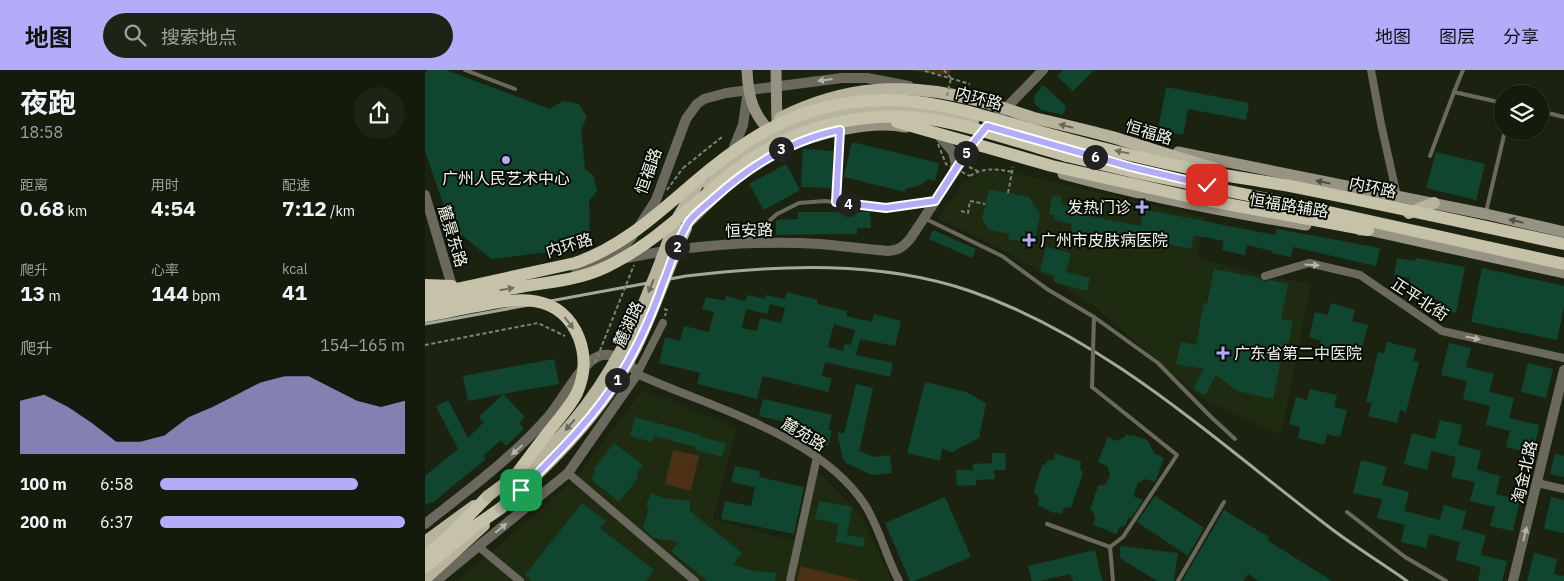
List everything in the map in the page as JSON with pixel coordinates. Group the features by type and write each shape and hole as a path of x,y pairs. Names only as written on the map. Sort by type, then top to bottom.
{"highway":[{"name":"内环路","path":"425,296 575,263 605,251 635,232 732,152 775,126 808,112 858,101 912,100 947,106 1091,146 1206,172 1290,186 1564,245"},
{"name":"内环路","path":"425,305 576,278 606,267 649,241 734,172 787,139 831,124 855,119 895,117 935,120 1134,172 1564,262"},
{"path":"855,119 884,120 903,124 1052,166 1200,199 1368,230"},
{"path":"425,285 452,286"},
{"path":"425,316 502,301 525,299 539,301 551,306 566,317 574,327 585,361 583,376 577,392 569,406 515,476"},
{"path":"425,556 463,522 488,496"},
{"path":"425,567 475,526 501,508"}],"main road":[{"path":"747,70 748,90 757,115 775,136"},
{"path":"775,136 777,119 776,70"},
{"name":"恒福路","path":"734,147 777,119 834,96 886,88 925,90 964,97 1005,108 1233,174 1304,191 1564,245"},
{"path":"775,136 803,122 843,112 881,108 911,109 939,113 1162,175 1564,262"},
{"name":"恒福路辅路","path":"683,225 727,186 759,162 780,150 840,130 884,124 909,128 1077,178 1221,210 1329,228 1368,230 1564,273"},
{"name":"麓湖路","path":"425,542 515,476 559,438 581,412 608,373 637,320 683,225 700,198 724,171 743,156 775,136"},
{"name":"恒福路辅路","path":"1113,138 1486,214 1564,232"},
{"name":"麓湖路","path":"425,579 570,442 609,393 623,372 641,336 683,225 691,193 712,166 734,147"},
{"path":"1409,212 1434,204"},
{"path":"1368,230 1413,228"}],"street":[{"name":"恒安路","path":"425,291 670,251 742,244 819,244 893,251 903,247 970,147 987,126 1043,70"},
{"path":"1371,70 1397,196"},
{"name":"恒福路","path":"597,264 623,246 635,232 656,200 686,118 697,104 704,99 726,93 830,79 854,78 886,81 925,90"},
{"path":"734,147 743,125 748,90"},
{"path":"726,93 737,98 745,114"},
{"path":"909,128 911,109"},
{"path":"940,137 953,152 957,168"},
{"name":"麓景东路","path":"425,196 452,286"},
{"path":"656,200 656,226 659,240 670,251"},
{"name":"正平北街","path":"1265,276 1309,263 1360,275 1441,331 1564,358"},
{"path":"436,581 568,473 637,374 663,323"},
{"path":"425,524 529,438 551,413 588,364 601,353 614,356 623,361 635,370 637,374"},
{"name":"淘金北路","path":"1513,581 1564,370"},
{"name":"麓苑路","path":"637,374 746,419 782,436 817,457 853,489 864,504 874,522 899,581"},
{"path":"789,581 817,457"},
{"path":"568,473 695,581"},
{"path":"1537,483 1564,489"},
{"path":"479,547 520,581"}],"lane":[{"path":"465,70 515,89"},
{"path":"1430,156 1463,70"},
{"path":"1454,92 1494,101"},
{"path":"1549,113 1564,116"},
{"path":"836,202 840,130"},
{"path":"1486,214 1503,140"},
{"path":"742,244 777,214 799,203 825,201 886,208 935,201"},
{"path":"924,218 1002,256 1047,289 1094,317 1159,363 1235,439"},
{"path":"1094,317 1092,387 1177,455 1123,537 1110,547"},
{"path":"1178,581 1224,502"},
{"path":"1347,512 1405,557 1446,581"},
{"path":"1047,524 1110,547"},
{"path":"1110,547 1113,581"}],"path":[{"path":"944,70 951,78"},
{"path":"925,71 970,84"},
{"path":"668,190 683,168 722,137"},
{"path":"1008,193 1014,165"},
{"path":"969,176 978,171 991,168 1013,172"},
{"path":"961,211 968,213 971,201 985,204"},
{"path":"594,367 636,260"},
{"path":"425,345 538,323 571,339"}],"shaded area":[{"path":"906,70 951,70 949,75"},
{"name":"广东省第二中医院","path":"995,171 1027,176 1205,217 1197,258 1265,276 1311,284 1281,435 1204,400 1093,305 1011,254 938,218 964,183 982,172"},
{"path":"643,390 737,428 713,519 795,541 811,465 861,515 892,581 458,581 575,479"},
{"path":"673,450 699,456 691,491 665,484"},
{"path":"800,566 861,581 797,581"}],"building":[{"name":"广州人民艺术中心","path":"428,70 446,70 550,109 563,101 579,104 587,117 581,129 585,169 594,176 597,191 589,201 590,247 491,259 451,226 425,151 425,73"},
{"path":"1063,70 1094,70 1073,91 1057,76"},
{"path":"1043,85 1066,106 1063,115 1041,110 1035,104 1034,96"},
{"path":"1166,87 1249,103 1246,120 1188,109 1183,135 1158,130"},
{"path":"852,142 939,163 935,181 928,179 921,185 905,189 905,192 844,177"},
{"path":"803,149 833,151 832,188 801,187"},
{"path":"1436,152 1485,164 1476,200 1426,188"},
{"path":"786,164 800,190 764,210 749,184"},
{"path":"989,189 1029,197 1040,215 1034,244 1008,239 1009,234 989,230 982,219"},
{"path":"1052,196 1062,197 1060,204 1076,208 1075,213 1140,226 1143,209 1275,235 1277,229 1380,248 1376,266 1293,247 1291,257 1247,245 1245,255 1222,250 1224,241 1194,235 1191,249 1148,240 1147,248 1128,244 1127,250 1098,244 1099,238 1071,232 1072,224 1054,220 1055,216 1049,214"},
{"path":"798,212 870,212 871,228 857,228 857,234 776,235 776,220 798,219"},
{"path":"933,230 976,249 972,258 929,239"},
{"path":"1046,247 1071,253 1066,272 1090,278 1087,291 1054,282 1055,276 1040,271"},
{"path":"1397,258 1415,261 1416,258 1465,267 1456,313 1445,311 1446,307 1438,305 1439,300 1416,292 1417,289 1411,287 1409,278 1394,275"},
{"path":"1482,268 1564,286 1564,307 1557,340 1471,322"},
{"path":"1214,269 1260,278 1264,282 1270,280 1288,284 1281,319 1293,321 1285,360 1281,359 1273,399 1237,391 1216,375 1205,395 1193,389 1204,369 1176,364 1181,342 1196,345 1204,303 1207,304"},
{"path":"787,292 818,300 817,304 847,311 846,316 872,322 874,314 901,321 895,346 860,339 856,355 893,363 890,377 825,362 822,376 832,378 828,392 763,376 757,399 697,384 700,373 659,363 665,337 680,341 684,326 709,332 714,312 702,309 706,297 725,301 726,296 745,301 748,295 765,299 766,295 785,299","holes":["770,304 785,308 781,323 760,318 757,331 742,328 746,309 767,314","834,324 855,330 851,345 845,344 843,351 828,347"]},
{"path":"1331,303 1355,310 1352,321 1368,325 1361,351 1346,347 1343,359 1318,353 1321,341 1309,337 1315,312 1328,315"},
{"path":"1387,342 1416,349 1413,361 1419,362 1406,412 1400,410 1397,423 1368,416 1372,403 1366,402 1378,352 1384,353"},
{"path":"1449,343 1471,348 1466,367 1494,374 1489,392 1514,398 1509,418 1539,425 1533,453 1506,447 1510,431 1486,425 1490,406 1463,399 1467,381 1441,375"},
{"path":"554,359 559,384 468,401 463,376"},
{"path":"1528,363 1553,369 1546,398 1521,392"},
{"path":"925,382 966,392 986,403 979,438 952,452 942,449 940,461 907,453"},
{"path":"856,384 873,388 859,451 874,457 890,455 892,473 872,475 846,463 843,459 837,432 844,434"},
{"path":"1310,389 1337,395 1334,407 1347,410 1340,437 1327,434 1324,445 1298,438 1300,427 1289,424 1296,397 1307,400"},
{"path":"503,394 525,417 519,423 524,429 506,446 501,440 483,456 486,459 432,503 425,505 425,476 458,449 436,406 448,400 468,438 484,422 479,417"},
{"path":"763,399 832,415 828,430 832,431 828,446 812,441 815,429 759,416"},
{"path":"635,417 726,443 722,457 696,450 696,447 654,436 652,442 630,436"},
{"path":"1440,420 1462,425 1458,445 1481,451 1477,470 1500,476 1496,494 1520,500 1513,531 1490,526 1495,507 1470,501 1475,482 1451,477 1456,457 1431,451 1427,470 1404,464 1412,433 1435,439"},
{"path":"1126,434 1147,440 1155,454 1164,458 1155,482 1145,479 1138,483 1133,496 1143,500 1131,518 1129,517 1125,526 1119,527 1117,534 1093,525 1095,518 1093,511 1090,510 1098,486 1106,484 1110,475 1107,466 1098,462 1108,437 1117,441 1125,437"},
{"path":"614,443 643,465 636,474 639,477 619,502 591,479 596,472 593,470"},
{"path":"992,453 1005,453 1006,470 994,470 995,479 976,480 976,485 957,486 956,470 973,470 973,464 992,463"},
{"path":"1055,453 1081,462 1080,468 1083,474 1071,507 1064,508 1062,514 1051,512 1038,505 1039,499 1034,492 1043,464 1045,465 1047,461 1054,459"},
{"path":"1555,454 1564,456 1564,477 1550,474"},
{"path":"1361,460 1387,467 1382,485 1409,492 1404,511 1440,520 1444,505 1466,511 1462,529 1486,535 1481,555 1507,561 1502,581 1478,581 1481,567 1456,560 1460,542 1429,534 1426,548 1401,542 1405,525 1377,518 1382,499 1353,493"},
{"path":"735,466 760,471 759,477 804,487 794,534 721,519 725,501 751,506 755,487 731,482"},
{"path":"651,493 663,498 690,501 690,511 742,553 733,564 749,570 776,573 775,581 707,581 671,551 679,542 654,538 643,528 649,507 646,505"},
{"path":"1155,496 1204,528 1188,556 1137,522"},
{"path":"945,497 971,557 910,581 885,523"},
{"path":"1551,497 1564,500 1564,533 1544,529"},
{"path":"819,501 852,507 847,535 865,538 863,547 835,542 839,524 815,519"},
{"path":"582,503 606,521 600,528 654,570 646,581 532,581 525,575"},
{"path":"1224,510 1269,537 1267,540 1332,581 1259,581 1248,574 1243,581 1182,581"},
{"path":"1120,546 1178,553 1174,581 1157,581 1120,558"},
{"path":"1095,550 1103,581 1073,581 1070,574 1032,581 1028,566"},
{"path":"1534,553 1557,559 1554,574 1564,576 1564,581 1527,581"}],"railway":[{"path":"425,324 686,276 721,272 757,269 829,268 901,274 936,281 970,291 1020,311 1068,336 1115,365 1204,429 1333,530 1407,581"}],"place":[{"name":"广州人民艺术中心","path":"506,160"},
{"name":"发热门诊","path":"1142,207"},
{"name":"广州市皮肤病医院","path":"1029,240"},
{"name":"广东省第二中医院","path":"1223,353"}],"route":[{"path":"521,490 570,442 593,415 623,372 648,322 688,223 727,186 759,162 780,150 840,130 836,202 886,208 935,201 970,147 987,126 1131,167 1207,185"}]}
